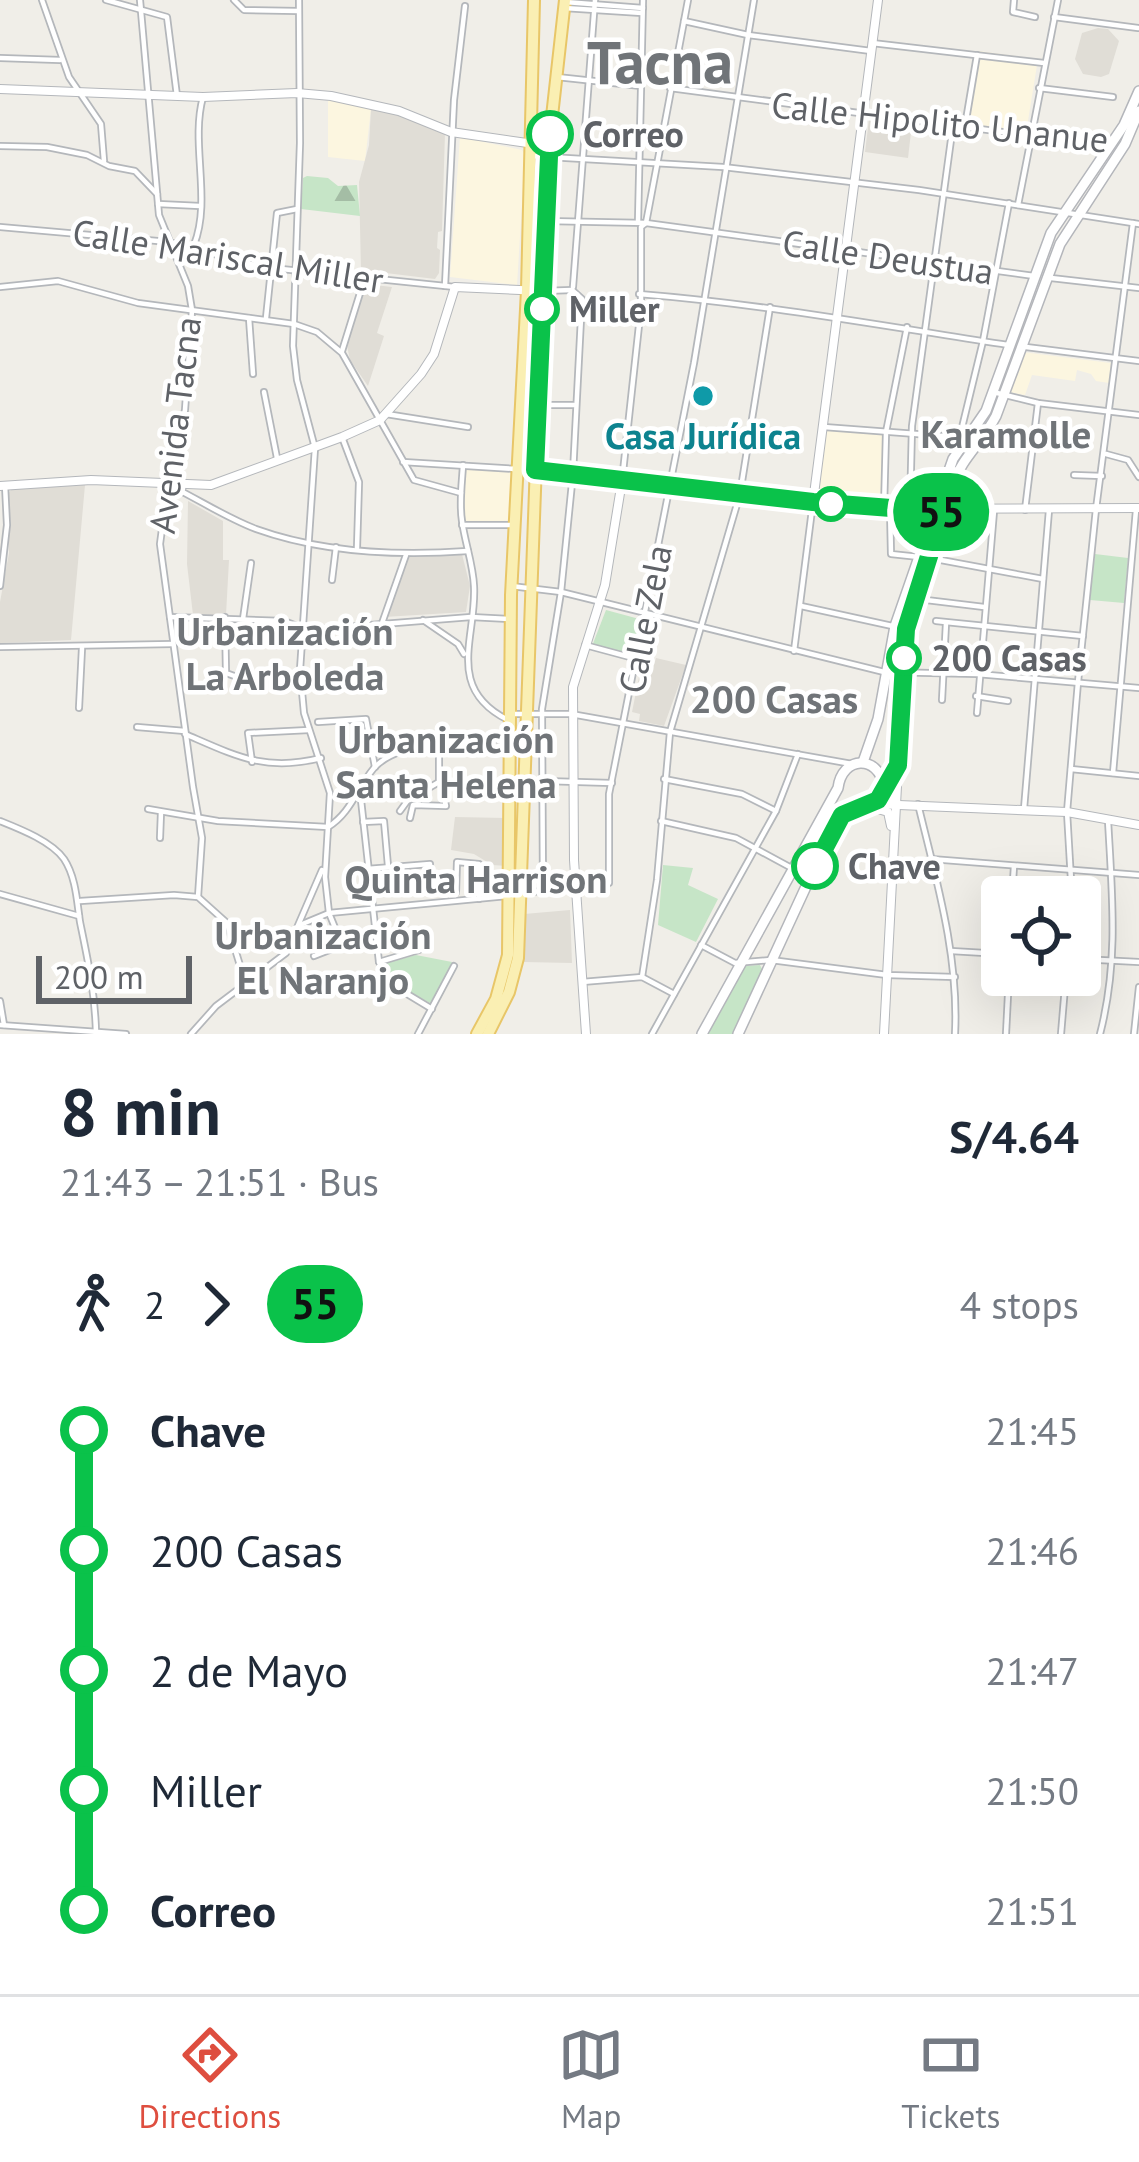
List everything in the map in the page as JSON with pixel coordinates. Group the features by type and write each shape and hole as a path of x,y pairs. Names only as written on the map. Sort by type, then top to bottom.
{"main road":[{"path":"516,780 508,717 510,619 527,290 534,0"},
{"path":"488,1034 517,967 516,780 524,712 548,152 564,3"},
{"path":"532,76 555,77"},
{"path":"939,512 961,464 978,445 1064,212 1128,118 1139,91"},
{"path":"1040,276 1124,147 1139,111"},
{"path":"1132,128 1139,141"},
{"name":"Calle Hipolito Unanue","path":"1124,147 1139,141"},
{"name":"Calle Hipolito Unanue","path":"1109,146 1139,151"},
{"path":"703,1034 838,788 842,772 857,763 878,719 884,672 958,451 998,393"},
{"path":"738,1034 837,821 867,806 898,765 900,628 916,599 923,557"},
{"path":"511,591 529,593"},
{"path":"857,763 879,770 884,787"},
{"path":"838,788 843,799 867,806"},
{"path":"477,1034 496,999 506,966 515,894"}],"street":[{"path":"42,0 63,61 101,124 104,161"},
{"path":"106,0 140,4 167,17 177,96"},
{"path":"234,0 244,10 298,11"},
{"path":"298,0 295,369 315,448 300,628 301,696 330,793 325,864 329,913 342,945 314,956"},
{"path":"642,224 688,0"},
{"name":"Calle Zela","path":"575,887 609,884 607,824 612,783 705,299 754,0"},
{"path":"794,651 878,0"},
{"path":"1014,0 1013,12 1034,17"},
{"path":"1018,205 1058,0"},
{"path":"564,3 643,7 638,161 641,308 621,507 600,603 573,687 571,714 575,887 586,1034"},
{"name":"Avenida Tacna","path":"140,4 158,204 192,310 184,410 160,544 200,819 198,897"},
{"path":"572,290 594,5"},
{"path":"0,586 7,525 2,485 91,480 218,484 383,417 434,354 450,286 452,132 466,6"},
{"path":"1054,16 1138,28"},
{"path":"684,21 748,35 1044,63"},
{"path":"965,127 977,55"},
{"path":"0,58 63,61"},
{"path":"555,77 641,86"},
{"name":"Calle Hipolito Unanue","path":"670,88 1109,146"},
{"path":"1039,88 1113,97"},
{"path":"0,89 203,97 297,93 369,103 452,132 582,160 726,167 1136,224 1124,286 1082,636 1066,812 1072,876"},
{"path":"193,247 200,206 196,122 203,97"},
{"path":"910,510 913,434 953,125"},
{"path":"0,146 46,147 104,161 135,171 157,194"},
{"path":"963,438 1009,203"},
{"path":"158,204 200,206"},
{"path":"266,321 277,213 297,209"},
{"name":"Calle Deustua","path":"545,221 642,224 1139,288"},
{"name":"Calle Mariscal Miller","path":"0,227 169,242 270,268 543,290"},
{"path":"342,352 365,277"},
{"path":"0,287 58,281 138,303 294,324 324,336 342,352 420,484 461,493"},
{"path":"543,290 572,290 582,298 573,473 542,713 543,890"},
{"path":"639,294 837,315 983,341 1139,361"},
{"path":"642,977 657,880 670,732 740,494 770,307"},
{"path":"249,318 253,374"},
{"path":"907,327 886,432 891,554 1043,579"},
{"path":"264,392 278,463"},
{"path":"998,393 1139,416"},
{"path":"1024,510 1038,403"},
{"path":"538,405 576,405"},
{"path":"383,417 468,427"},
{"path":"822,427 963,438 978,445"},
{"path":"342,437 359,482 357,548"},
{"path":"1106,454 1128,460 1139,477"},
{"path":"403,462 573,473 887,509 1138,508 1113,773"},
{"path":"463,465 462,525 474,583 465,658"},
{"path":"1074,475 1102,476"},
{"path":"168,484 237,521 307,544 406,555 468,551"},
{"path":"1024,809 1049,509"},
{"path":"977,713 994,511"},
{"path":"462,525 514,525"},
{"path":"332,580 336,547"},
{"path":"381,626 406,555"},
{"path":"243,619 251,562"},
{"path":"529,593 561,592 884,672 977,674 1139,688"},
{"path":"1127,598 1139,599"},
{"path":"916,599 984,607"},
{"path":"800,606 900,628"},
{"path":"170,617 284,621 300,628 471,617 510,619"},
{"path":"225,617 226,673 237,677"},
{"path":"423,620 458,644 481,694 497,714 571,714 857,763"},
{"path":"936,621 1082,636"},
{"path":"942,700 946,623"},
{"path":"0,647 173,644"},
{"path":"584,645 637,659"},
{"path":"79,708 82,646"},
{"path":"976,696 1008,701"},
{"path":"318,722 366,719 375,767"},
{"path":"137,727 185,733 252,762 296,764 321,758"},
{"path":"252,762 248,733 310,730"},
{"path":"148,809 200,819 328,827 341,817 375,767 399,754 439,744 509,739"},
{"path":"410,818 413,805 446,806 439,744"},
{"path":"652,1034 776,811 797,754"},
{"path":"833,760 842,772"},
{"path":"884,1034 898,765"},
{"path":"1071,769 1139,776"},
{"path":"400,811 441,778"},
{"path":"664,779 742,794 776,811"},
{"path":"516,780 612,783"},
{"path":"442,787 470,786"},
{"path":"884,787 897,803"},
{"path":"360,791 379,962 394,986 432,1009"},
{"path":"918,803 951,951 955,1034"},
{"path":"867,806 918,803 1024,809 1139,825"},
{"path":"867,806 891,817 891,898"},
{"path":"2,812 2,822 63,858 80,901 79,916 92,966 96,1033"},
{"path":"160,838 161,812"},
{"path":"1100,1034 1114,960 1108,820"},
{"path":"363,822 383,821 388,866"},
{"path":"661,821 723,834 810,878"},
{"path":"931,859 1139,874"},
{"path":"456,892 457,862 479,864 478,899"},
{"path":"191,1034 216,1006 282,957 325,864"},
{"path":"368,869 430,864"},
{"path":"1013,876 1014,866"},
{"path":"300,925 329,913 575,887"},
{"path":"0,894 79,916"},
{"path":"80,901 198,897 227,923 246,985"},
{"path":"701,945 741,963 771,960 955,977"},
{"path":"379,962 419,950"},
{"path":"951,951 981,953"},
{"path":"1101,960 1139,962"},
{"path":"418,1034 454,966"},
{"path":"582,982 642,977 674,994"},
{"path":"1136,1031 1139,987"},
{"path":"1006,1034 1008,996"},
{"path":"1060,1034 1064,996"},
{"path":"0,1001 2,1025 126,1034"}],"shaded area":[{"path":"1108,29 1119,41 1109,74 1101,77 1083,74 1075,59 1082,33"},
{"path":"979,51 1038,59 1026,133 966,126"},
{"path":"328,98 371,109 365,161 328,157"},
{"path":"371,109 445,133 442,231 438,232 439,273 435,279 361,270 359,182 369,145"},
{"path":"869,119 912,124 908,158 865,152"},
{"path":"460,137 522,150 525,155 517,285 450,277"},
{"path":"365,284 392,287 377,333 384,336 368,386 350,360 347,346"},
{"path":"1022,352 1111,363 1109,383 1077,370 1075,381 1032,375 1025,395 1008,392"},
{"path":"822,427 886,432 884,509 813,502"},
{"path":"463,465 516,469 514,525 462,525"},
{"path":"85,485 71,640 0,643 0,602 9,553 8,493"},
{"path":"188,501 223,521 223,560 229,560 226,615 193,615 187,564"},
{"path":"462,554 470,586 466,612 384,617 408,557"},
{"path":"656,658 686,665 664,726 639,721 640,714 632,712 640,672 652,672"},
{"path":"455,817 506,818 508,866 451,850"},
{"path":"570,910 572,963 523,962 524,914"}],"green space":[{"path":"307,176 328,178 338,186 357,185 360,216 301,209"},
{"path":"1095,554 1128,558 1124,603 1090,600"},
{"path":"606,610 643,620 635,657 592,646"},
{"path":"663,865 693,868 688,885 718,899 696,942 658,925"},
{"path":"416,955 452,962 432,1004 395,985 383,964"},
{"path":"760,965 733,1034 707,1034 744,966"}],"bus line":[{"name":"55","path":"550,134 535,470 943,512 906,629 898,765 878,800 842,815 815,866"}],"place":[{"name":"Correo","path":"550,134"},
{"name":"Miller","path":"542,309"},
{"name":"Casa Jurídica","path":"703,396"},
{"name":"200 Casas","path":"904,658"},
{"name":"Chave","path":"815,866"}],"district":[{"name":"Tacna","path":"660,63"},
{"name":"Karamolle","path":"1006,434"},
{"name":"Urbanización La Arboleda","path":"285,654"},
{"name":"200 Casas","path":"774,699"},
{"name":"Urbanización Santa Helena","path":"446,762"},
{"name":"Quinta Harrison","path":"476,879"},
{"name":"Urbanización El Naranjo","path":"323,958"}]}
